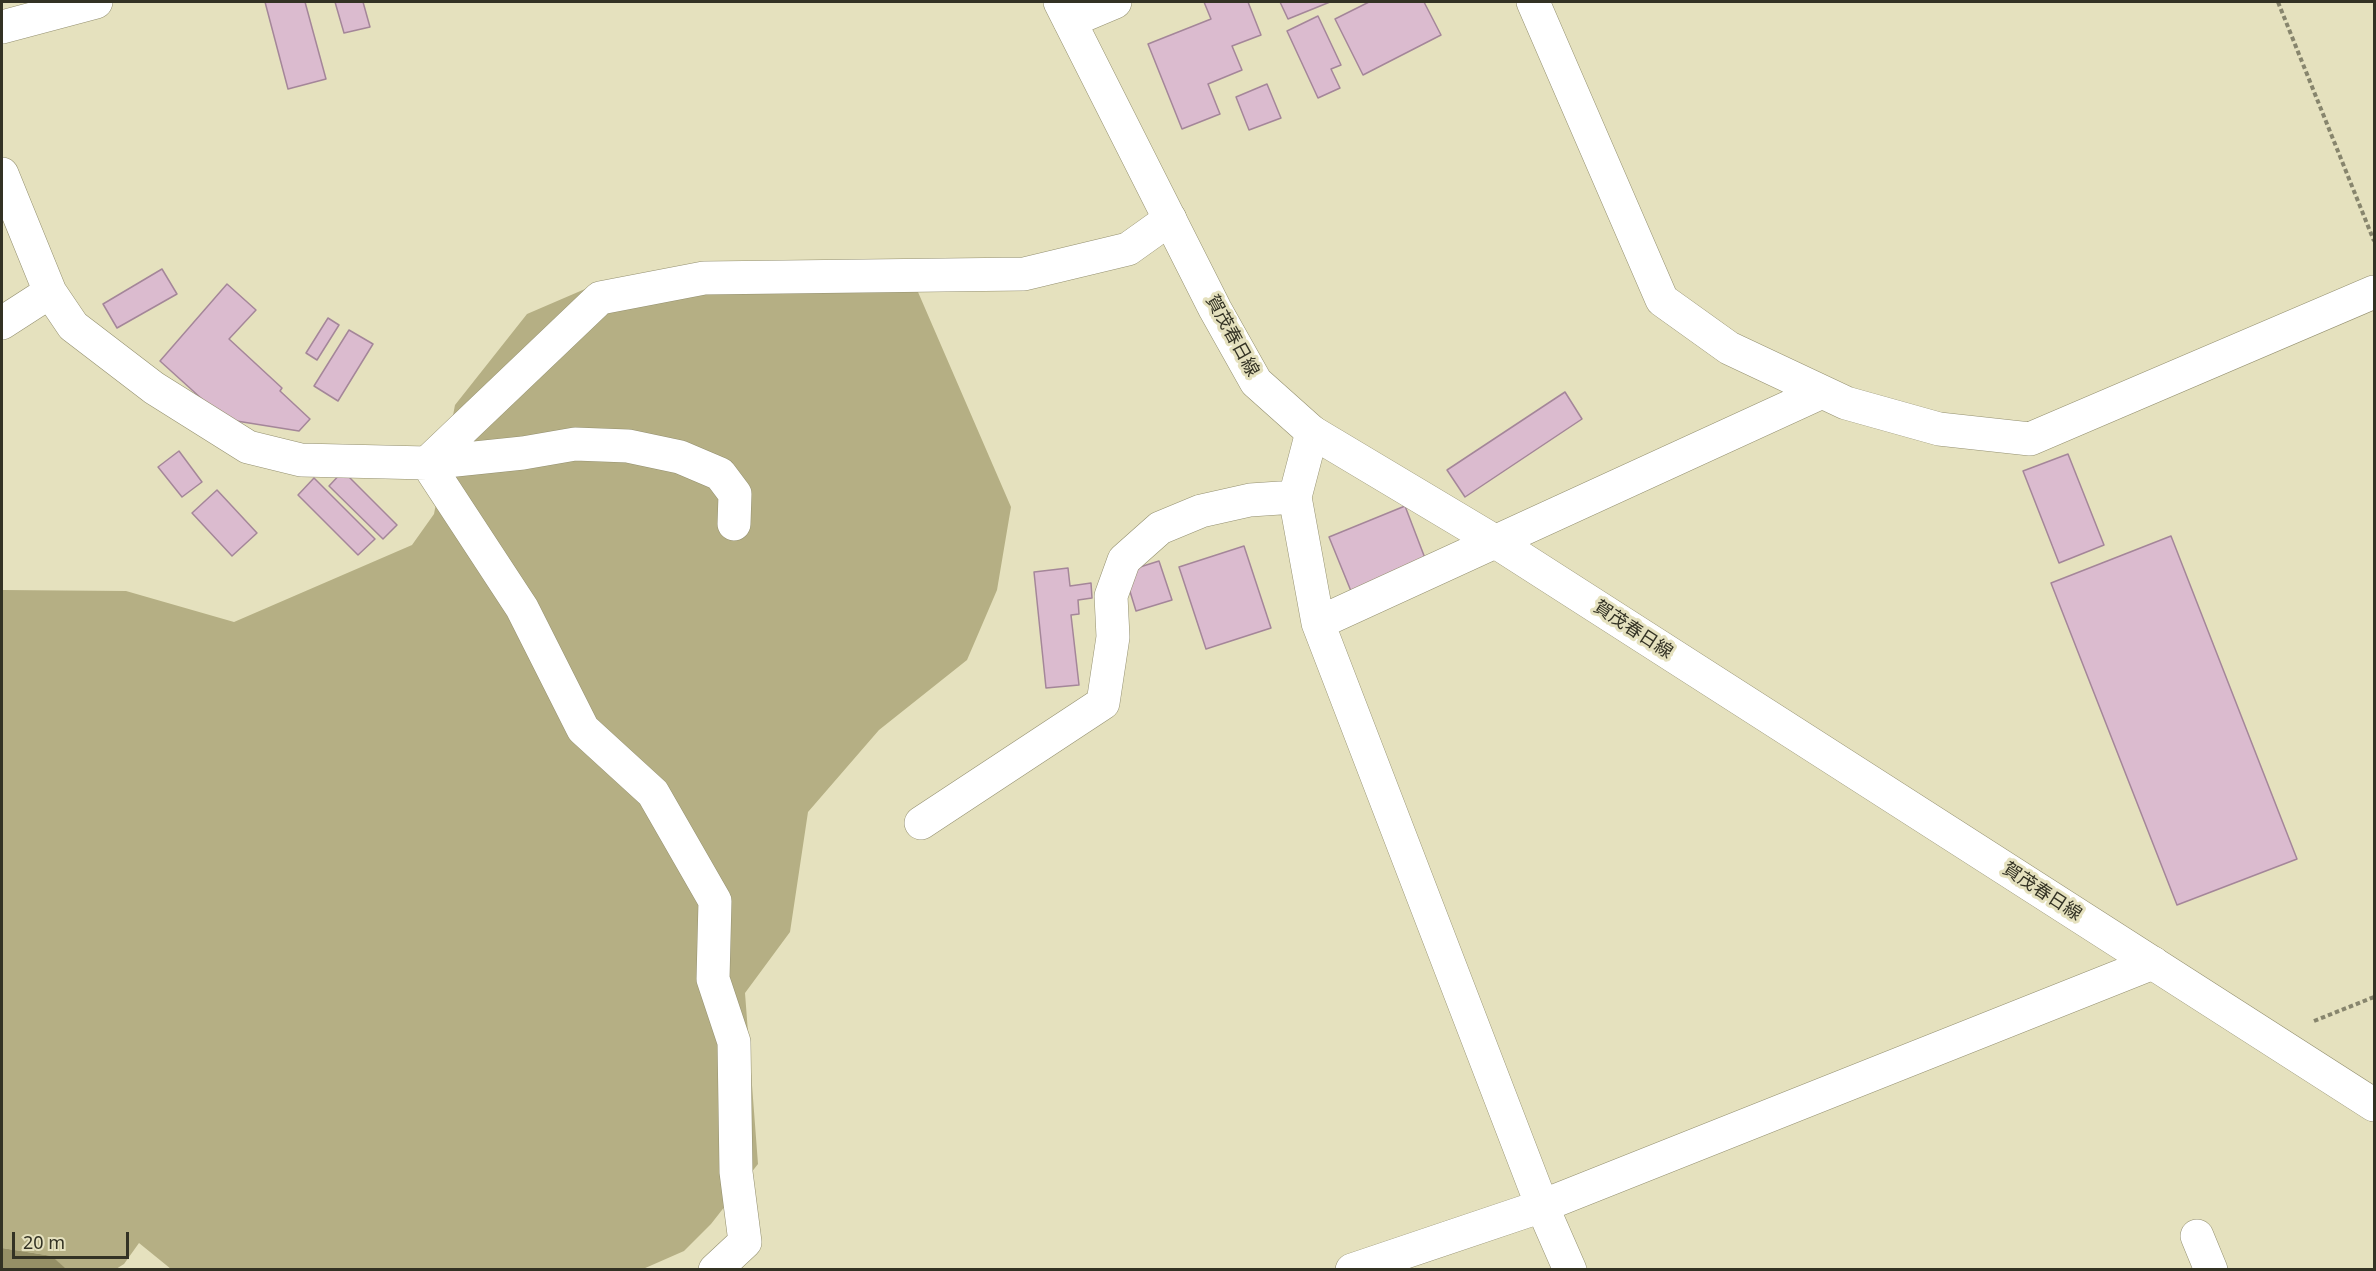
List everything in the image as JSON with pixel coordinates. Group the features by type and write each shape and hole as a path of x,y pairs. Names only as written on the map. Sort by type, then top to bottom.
{"street":[{"path":"2,27 96,2"},
{"path":"1065,11 1115,2"},
{"path":"1533,2 1662,300 1729,348 1846,403 1939,429 2030,439 2374,292"},
{"name":"賀茂春日線","path":"1065,11 1215,309 1256,382 1312,432 1496,542 2374,1105"},
{"path":"2,174 50,292 73,326 154,388 248,447 301,459 427,463 523,453 576,444 628,446 680,457 720,474 735,494 734,524"},
{"path":"427,463 600,298 704,278 1024,274 1128,249 1170,219"},
{"path":"2,323 50,292"},
{"path":"1318,623 1822,392"},
{"path":"1312,432 1295,497 1318,623 1542,1206 1570,1269"},
{"path":"427,463 522,608 583,729 653,794 715,901 713,979 734,1042 736,1172 745,1242 715,1269"},
{"path":"921,823 1103,702 1113,638 1111,596 1124,560 1160,528 1201,511 1250,500 1295,497"},
{"path":"1352,1269 1542,1206 2152,963"},
{"path":"2197,1236 2211,1269"}],"path":[{"path":"2278,2 2374,241"},
{"path":"2271,1039 2374,997"}],"shaded area":[{"path":"887,275 918,292 1011,507 997,590 967,660 879,730 808,812 790,932 745,993 758,1164 711,1224 684,1251 643,1269 171,1269 139,1243 124,1264 116,1269 66,1270 52,1256 2,1248 2,590 126,591 234,622 412,545 434,514 455,405 527,314 592,286"},
{"path":"2,1248 52,1256 66,1269 2,1269"}],"building":[{"path":"265,2 305,2 326,79 288,89"},
{"path":"335,2 363,2 370,27 344,33"},
{"path":"1204,2 1248,2 1261,35 1232,46 1242,70 1208,84 1220,114 1182,129 1148,44 1211,19"},
{"path":"1280,2 1330,2 1288,19"},
{"path":"1369,2 1424,2 1441,35 1363,75 1335,19"},
{"path":"1318,16 1341,65 1331,69 1340,88 1318,98 1287,31"},
{"path":"1267,84 1281,118 1249,130 1236,97"},
{"path":"162,269 177,294 117,328 103,304"},
{"path":"227,284 256,310 229,339 282,388 280,391 310,419 299,431 224,419 160,361"},
{"path":"328,318 339,325 317,360 306,353"},
{"path":"349,330 373,344 338,401 314,386"},
{"path":"1565,392 1582,419 1465,497 1447,470"},
{"path":"179,451 202,482 182,497 158,467"},
{"path":"2068,454 2104,545 2059,563 2023,471"},
{"path":"343,471 397,525 383,539 329,486"},
{"path":"314,478 375,539 358,555 298,495"},
{"path":"217,490 257,533 232,556 192,513"},
{"path":"1405,506 1428,566 1353,596 1329,537"},
{"path":"2171,536 2297,859 2177,905 2051,583"},
{"path":"1244,546 1271,628 1206,649 1179,567"},
{"path":"1159,561 1172,600 1136,611 1124,572"},
{"path":"1068,568 1070,586 1091,583 1092,598 1078,600 1079,614 1071,615 1079,685 1046,688 1034,572"}]}
